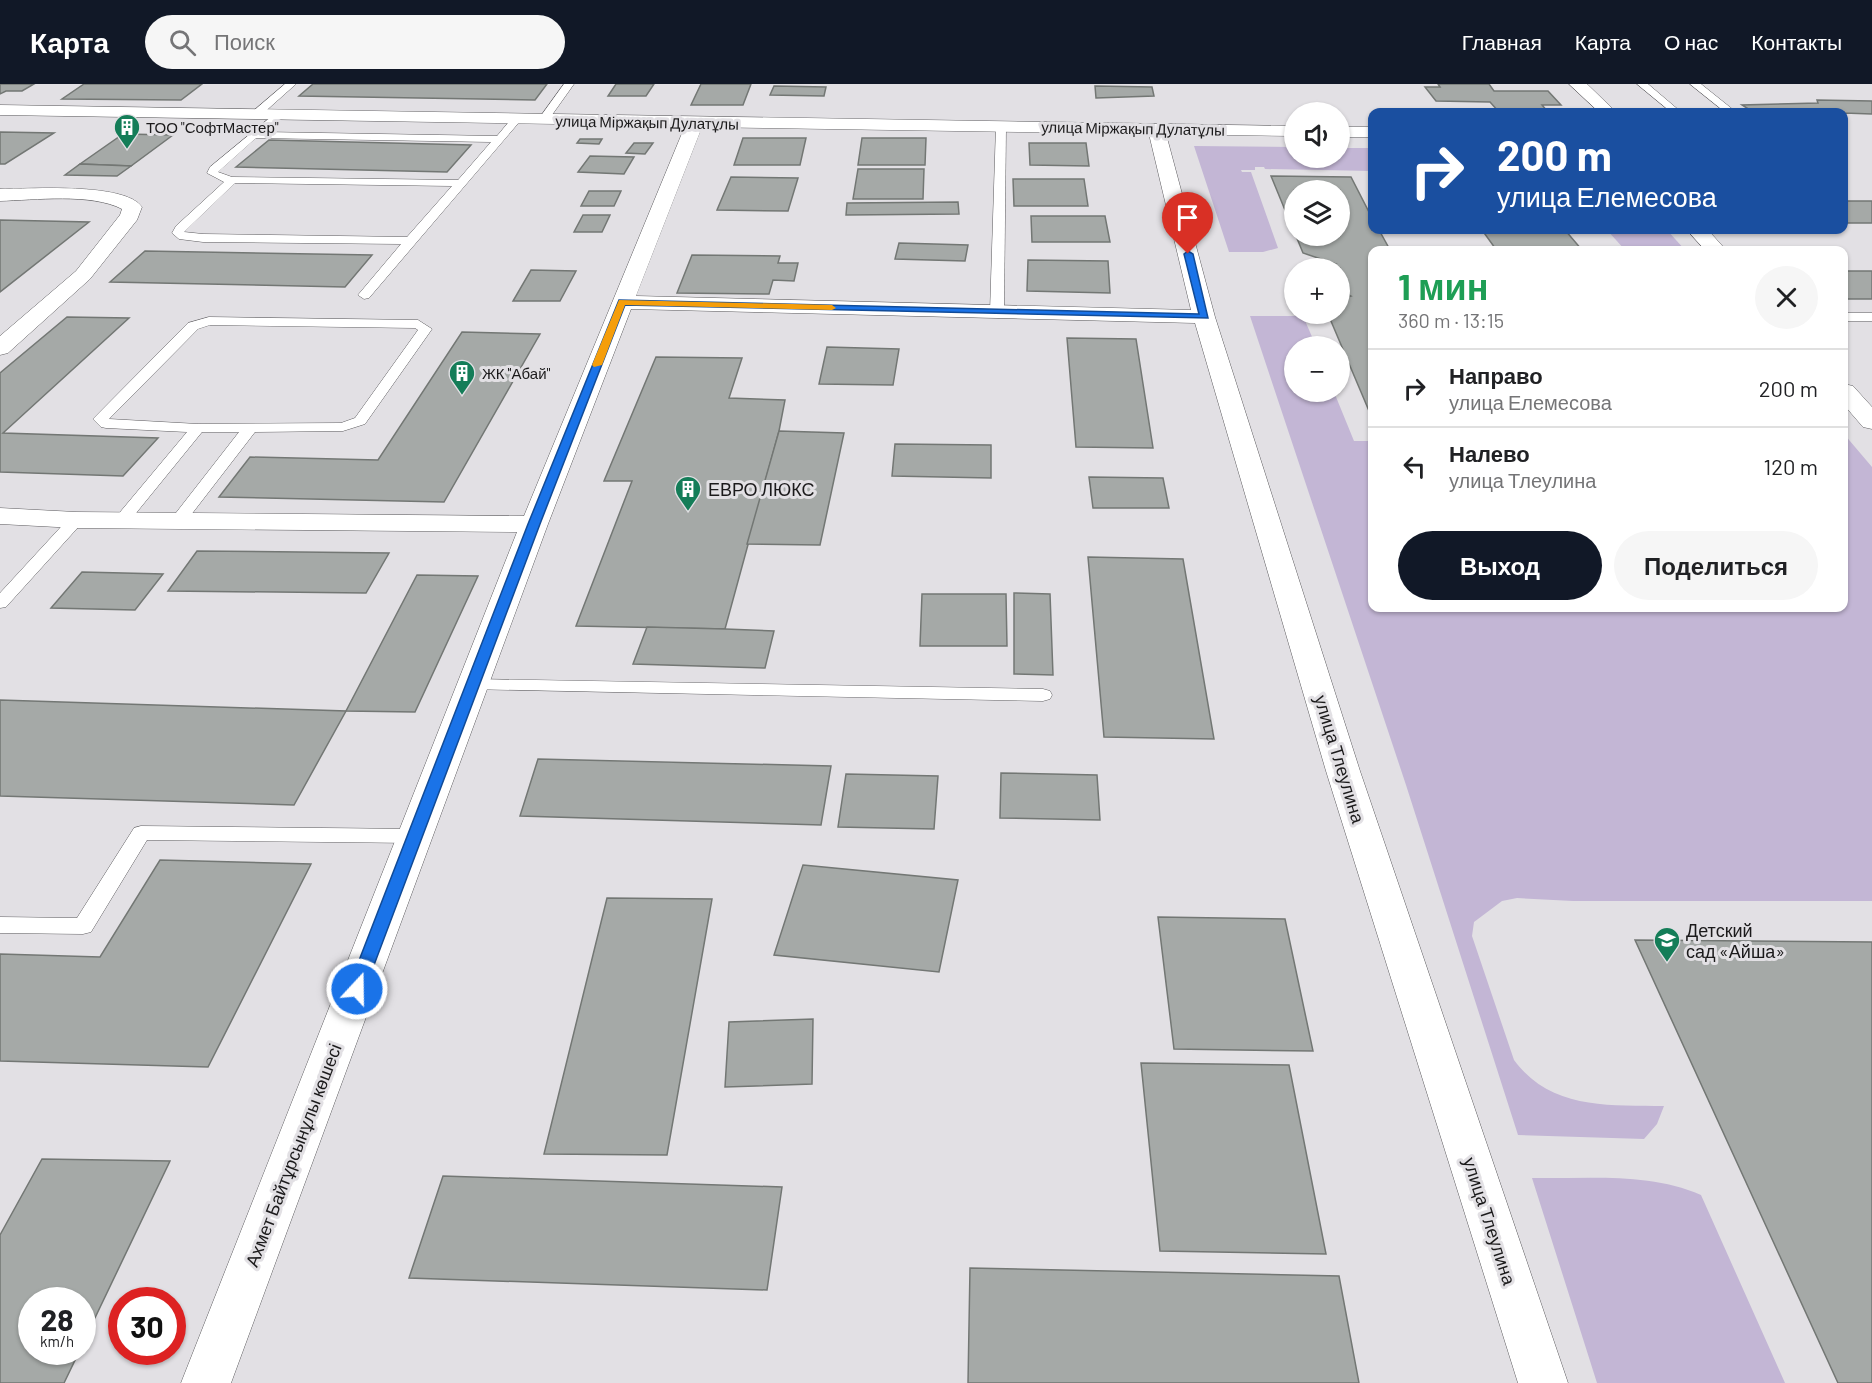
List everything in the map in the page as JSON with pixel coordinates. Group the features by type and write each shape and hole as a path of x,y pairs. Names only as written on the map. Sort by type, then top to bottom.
{"street":[{"path":"1577,84 1604,108"},
{"name":"улица Міржақып Дулатұлы","path":"0,110 1284,131"},
{"name":"Ахмет Байтұрсынұлы көшесі","path":"206,1383 534,524 695,123"},
{"name":"улица Тлеулина","path":"1156,128 1204,316 1343,771 1543,1383"},
{"path":"1350,132 1368,132"},
{"path":"0,195 105,197 124,201 132,207 130,216 83,275 0,348"},
{"path":"1701,234 1712,246"},
{"path":"622,302 1204,316"},
{"path":"1848,395 1872,422"},
{"path":"0,516 76,520 534,524"}],"lane":[{"path":"255,115 291,84"},
{"path":"543,120 569,84"},
{"path":"1642,84 1671,108"},
{"path":"1695,84 1726,108"},
{"path":"277,115 213,169 212,173 232,180 461,183"},
{"path":"364,295 516,120"},
{"path":"997,312 1001,126"},
{"path":"253,135 499,139"},
{"path":"232,180 180,228 178,233 183,236 203,238 410,242"},
{"path":"1848,316 1872,317"},
{"path":"208,321 418,324 425,329 360,421 343,427 198,428 106,424 100,419 193,326 208,321"},
{"path":"122,520 198,428"},
{"path":"178,520 250,428"},
{"path":"0,603 76,520"},
{"path":"473,685 1043,694"},
{"path":"0,925 83,926 141,833 415,836"}],"shaded area":[{"path":"1194,146 1284,147 1284,168 1350,168 1350,148 1368,148 1368,171 1265,169 1264,167 1255,167 1255,170 1241,170 1251,172 1278,248 1263,252 1229,252"},
{"path":"1611,234 1671,234 1681,246 1621,246"},
{"path":"1250,316 1284,316 1284,324 1306,324 1312,336 1284,336 1284,402 1338,402 1354,441 1368,441 1368,612 1848,612 1848,439 1872,467 1872,901 1573,901 1517,898 1502,901 1474,922 1472,936 1514,1060 1529,1076 1545,1088 1563,1096 1602,1104 1664,1106 1657,1124 1644,1139 1518,1135 1406,785"},
{"path":"1532,1178 1639,1180 1661,1183 1701,1195 1785,1383 1597,1383"}],"building":[{"path":"0,84 34,84 22,91 6,91 0,94"},
{"path":"84,84 202,84 181,100 62,99"},
{"path":"313,84 547,84 535,100 299,96"},
{"path":"616,84 654,84 646,96 608,96"},
{"path":"701,84 751,84 743,105 691,105"},
{"path":"1438,84 1489,84 1494,91 1548,91 1561,105 1542,105 1545,108 1495,108 1490,102 1436,101 1425,87 1440,87"},
{"path":"774,86 826,87 824,96 770,95"},
{"path":"1095,86 1152,87 1154,96 1096,98"},
{"path":"1817,100 1872,101 1872,114 1848,113 1848,108 1747,108 1742,105 1818,103"},
{"path":"0,132 54,133 5,164 0,164"},
{"name":"ТОО \"СофтМастер\"","path":"123,134 173,135 131,166 80,164"},
{"path":"743,138 806,138 800,165 734,165"},
{"path":"862,138 926,138 925,165 858,165"},
{"path":"580,139 602,139 599,144 577,143"},
{"path":"269,140 471,145 447,172 236,167"},
{"path":"634,143 653,143 645,154 626,153"},
{"path":"1029,143 1086,143 1089,166 1030,165"},
{"path":"590,156 634,157 624,174 578,172"},
{"path":"80,164 131,166 117,176 65,175"},
{"path":"858,169 924,169 923,199 853,199"},
{"path":"1271,176 1351,177 1368,210 1368,234 1381,234 1388,246 1368,246 1368,409 1350,366 1350,336 1337,336 1332,324 1350,324 1350,258 1318,258 1303,253 1300,246 1350,246 1350,180 1284,180 1284,208"},
{"path":"731,177 798,178 788,211 717,210"},
{"path":"1013,179 1084,179 1088,206 1014,206"},
{"path":"589,191 621,191 614,206 581,206"},
{"path":"1848,201 1872,201 1872,223 1848,223"},
{"path":"958,202 959,214 846,215 847,203"},
{"path":"583,215 610,215 602,232 574,232"},
{"path":"1031,216 1105,216 1110,242 1032,242"},
{"path":"0,220 89,222 0,292"},
{"path":"1485,234 1568,234 1579,246 1494,246"},
{"path":"899,243 968,245 965,261 895,259"},
{"path":"145,251 372,255 345,287 110,282"},
{"path":"692,255 780,256 778,263 798,263 794,281 773,280 769,294 677,293"},
{"path":"1028,260 1108,261 1110,293 1027,291"},
{"path":"531,270 576,271 560,301 513,301"},
{"path":"1848,271 1872,271 1872,299 1848,299"},
{"path":"67,317 129,318 3,433 158,438 123,476 0,472 0,373"},
{"name":"ЖК \"Абай\"","path":"462,332 540,334 444,502 219,497 250,457 378,460"},
{"path":"1067,338 1136,339 1153,448 1076,447"},
{"path":"827,347 899,349 893,385 819,384"},
{"name":"ЕВРО ЛЮКС","path":"656,357 742,358 729,398 785,400 779,431 725,629 576,626 632,481 604,481"},
{"path":"779,431 844,433 820,545 747,544"},
{"path":"895,444 991,445 991,478 892,476"},
{"path":"1089,477 1163,478 1169,508 1093,508"},
{"path":"197,551 389,553 366,593 168,591"},
{"path":"1088,557 1183,559 1214,739 1104,737"},
{"path":"82,572 163,574 135,610 51,608"},
{"path":"417,575 478,576 415,712 346,711"},
{"path":"1014,593 1050,594 1053,675 1014,674"},
{"path":"922,594 1006,594 1007,646 920,646"},
{"path":"647,627 774,631 765,668 633,664"},
{"path":"0,700 346,711 294,805 0,796"},
{"path":"538,759 831,766 821,825 520,816"},
{"path":"1001,773 1097,775 1100,820 1000,818"},
{"path":"846,774 938,776 934,829 838,827"},
{"path":"160,860 311,864 208,1067 0,1061 0,954 100,957"},
{"path":"803,865 958,880 939,972 774,955"},
{"path":"607,898 712,899 667,1155 544,1154"},
{"path":"1158,917 1285,919 1313,1051 1174,1049"},
{"path":"1635,940 1872,942 1872,1383 1838,1383"},
{"path":"813,1019 812,1084 725,1087 729,1022"},
{"path":"1141,1063 1289,1065 1326,1254 1160,1251"},
{"path":"42,1159 170,1161 96,1316 96,1287 18,1287 18,1365 73,1365 64,1383 0,1383 0,1235"},
{"path":"443,1176 782,1187 767,1290 409,1278"},
{"path":"970,1268 1339,1276 1359,1383 968,1383"}],"slow traffic":[{"path":"597,365 622,302 832,308"}],"place":[{"name":"ТОО \"СофтМастер\"","path":"127,150"},
{"name":"ЖК \"Абай\"","path":"462,396"},
{"name":"ЕВРО ЛЮКС","path":"688,512"},
{"name":"Детский сад «Айша»","path":"1667,963"}],"route":[{"path":"357,989 534,524 622,302 1204,316 1188,254"}]}
